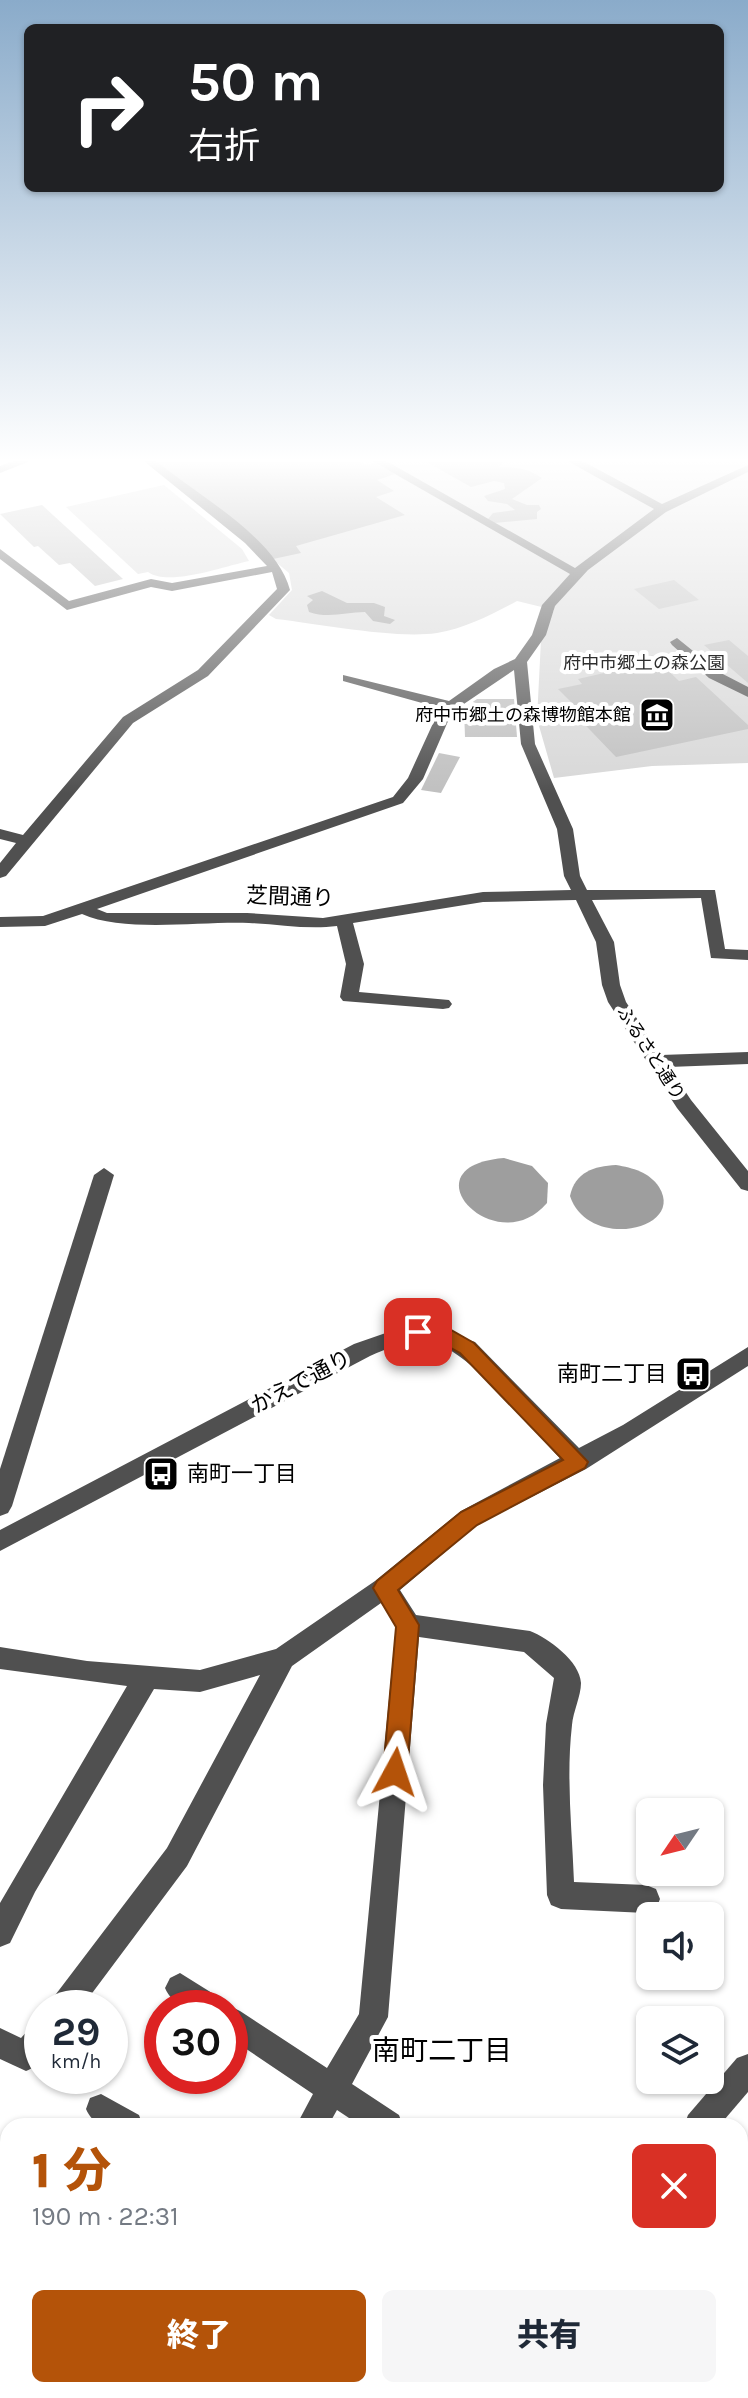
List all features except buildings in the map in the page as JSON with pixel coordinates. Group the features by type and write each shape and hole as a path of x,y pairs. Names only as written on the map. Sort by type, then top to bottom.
{"street":[{"path":"21,570 67,606 151,583 172,587 265,570"},
{"path":"0,873 128,720 203,673 244,628 280,597 285,583 276,570"},
{"path":"0,922 45,921 398,800 415,779 446,710 499,672 520,662 539,635 549,605 581,570"},
{"path":"677,642 714,675 748,693"},
{"name":"ふるさと通り","path":"520,662 528,744 565,829 572,876 605,942 611,985 617,1002 701,1126 748,1184"},
{"path":"348,678 451,706"},
{"path":"0,834 26,841"},
{"name":"芝間通り","path":"82,908 104,918 344,921 454,900 709,893 717,954 748,955"},
{"path":"344,921 355,964 349,997 443,1004"},
{"path":"658,1061 748,1058"},
{"path":"0,1506 104,1175"},
{"name":"かえで通り","path":"0,1541 362,1350 392,1337 418,1332 444,1335 467,1348 578,1462"},
{"path":"0,1658 87,1672 200,1681 283,1658 384,1588 469,1518 578,1462 748,1355"},
{"path":"316,2118 373,2017 408,1625 384,1588"},
{"path":"408,1625 530,1642 565,1672 568,1683 559,1724 556,1785 561,1895 646,1899"},
{"path":"77,1990 177,1857 283,1658"},
{"path":"0,1933 25,1882 147,1677"},
{"path":"248,2033 377,2118"},
{"path":"0,2043 24,2055"},
{"path":"706,2118 748,2069"},
{"path":"101,2109 115,2118"}],"green space":[{"path":"134,570 216,570 169,577 148,572 138,574"},
{"name":"府中市郷土の森公園","path":"285,570 748,570 748,763 652,766 554,778 537,719 541,640 554,610 517,601 458,628 420,634 379,633 276,619 269,615 292,590 289,573"}],"shaded area":[{"path":"322,591 347,603 374,603 385,607 384,616 395,620 390,624 373,621 365,612 330,615 309,612 307,605 313,600 307,596"},
{"path":"504,1158 532,1166 548,1183 547,1203 526,1219 505,1222 484,1217 468,1206 460,1192 461,1177 475,1165"},
{"path":"616,1165 645,1174 659,1187 664,1202 659,1214 647,1223 613,1229 595,1224 580,1213 570,1196 581,1176 600,1167"}],"place":[{"name":"府中市郷土の森博物館本館","path":"657,715"},
{"name":"南町二丁目","path":"693,1374"},
{"name":"南町一丁目","path":"161,1474"}],"district":[{"name":"南町二丁目","path":"442,2050"}],"route":[{"path":"395,1772 408,1625 384,1588 469,1518 578,1462 467,1348 444,1335 418,1332"}]}
